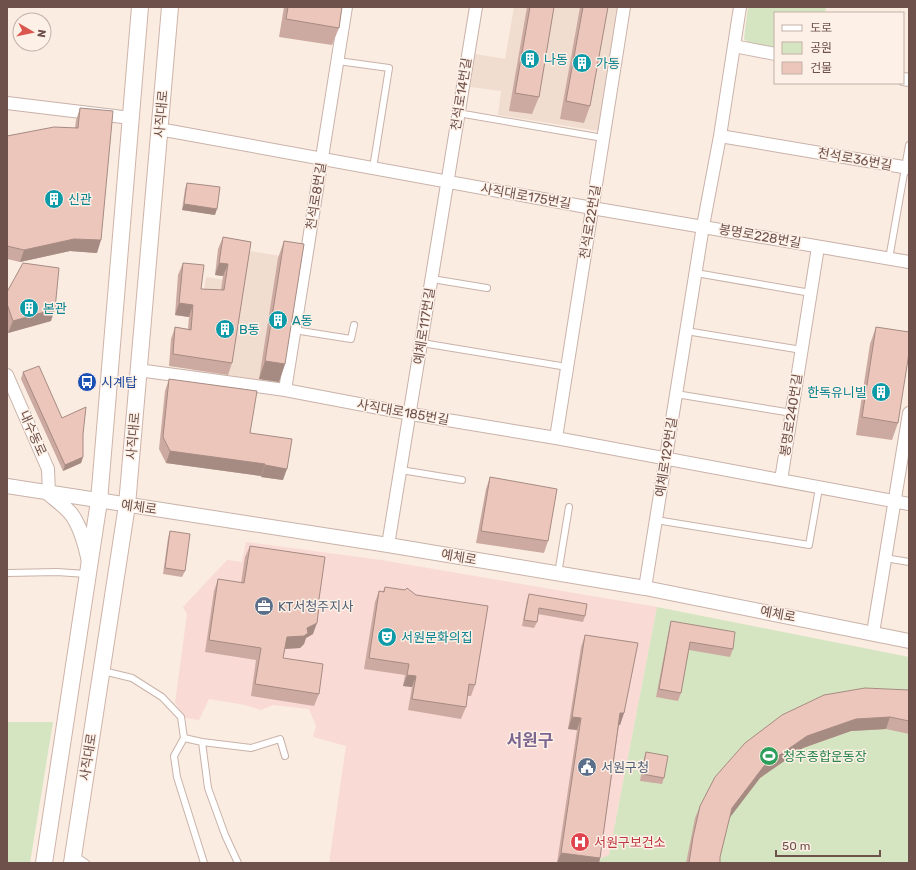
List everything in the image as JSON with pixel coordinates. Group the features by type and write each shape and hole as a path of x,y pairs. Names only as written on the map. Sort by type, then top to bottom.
{"main road":[{"name":"사직대로","path":"44,863 99,501 140,7"},
{"name":"사직대로","path":"77,860 101,670 127,506 170,7"}],"street":[{"name":"천석로8번길","path":"285,390 346,7"},
{"name":"천석로14번길","path":"447,181 476,7"},
{"name":"천석로22번길","path":"556,438 624,7"},
{"name":"예체로129번길","path":"645,588 740,7"},
{"path":"734,46 774,54"},
{"path":"7,103 131,118"},
{"name":"사직대로175번길","path":"159,129 592,208 703,226"},
{"name":"천석로36번길","path":"720,136 907,168"},
{"name":"예체로117번길","path":"388,545 411,414 447,181"},
{"name":"봉명로228번길","path":"703,226 909,262"},
{"name":"봉명로228번길","path":"802,350 818,247"},
{"name":"봉명로240번길","path":"781,480 802,350"},
{"name":"사직대로185번길","path":"138,370 285,390 666,459"},
{"name":"내수동로","path":"7,375 48,469 49,494"},
{"path":"873,633 909,413"},
{"path":"666,459 909,504"},
{"name":"예체로","path":"7,486 49,494 388,545 645,588 909,640"},
{"path":"49,494 73,516 80,532 89,568"}],"lane":[{"path":"338,61 389,68 373,168"},
{"path":"458,113 603,138"},
{"name":"천석로36번길","path":"889,259 907,168 909,145"},
{"path":"696,273 811,293"},
{"path":"432,279 487,288"},
{"path":"294,330 352,339 354,325"},
{"path":"686,331 802,350"},
{"path":"422,344 567,367"},
{"path":"676,394 792,413"},
{"path":"401,470 462,480"},
{"path":"656,520 809,545 819,488"},
{"path":"558,574 569,507"},
{"path":"885,558 909,562"},
{"path":"7,573 57,572 89,568"},
{"path":"101,670 132,678 162,698 181,717 184,738 174,756 177,777 204,863"},
{"path":"184,738 202,742 251,748 280,739 285,756"},
{"path":"202,742 208,788 238,863"}],"shaded area":[{"path":"514,7 618,7 599,131 498,115 501,91 470,87 475,54 505,59"},
{"path":"249,251 301,259 280,384 192,372 206,277 244,283"},
{"path":"246,542 381,560 657,607 609,855 589,863 329,863 346,746 313,737 316,726 309,709 273,705 261,710 245,705 209,699 199,720 185,718 175,703 187,614 183,607 227,560 242,562"}],"green space":[{"path":"748,7 826,7 825,12 774,12 774,50 753,45 744,39"},
{"name":"청주종합운동장","path":"657,607 909,657 909,863 589,863 609,855"},
{"path":"7,722 53,722 30,863 7,863"}],"building":[{"path":"288,7 342,7 339,28 286,19"},
{"name":"나동","path":"530,7 554,7 539,97 515,93"},
{"name":"가동","path":"583,7 608,7 590,106 566,101"},
{"name":"신관","path":"80,108 113,111 101,240 74,239 24,250 7,246 7,136 54,127 78,128"},
{"path":"187,183 220,187 217,209 184,204"},
{"path":"223,237 251,242 232,363 173,354 175,327 191,330 193,305 179,303 183,263 204,265 201,289 224,290 228,264 219,263"},
{"name":"A동","path":"284,241 304,244 285,364 265,361"},
{"name":"본관","path":"23,263 59,268 55,309 13,321 7,304 7,292"},
{"name":"한독유니빌","path":"876,327 909,332 909,353 898,423 862,417"},
{"path":"39,366 62,418 86,407 83,434 83,457 65,465 23,372"},
{"path":"169,379 257,391 250,433 292,439 287,469 265,464 170,451 163,437"},
{"path":"490,477 557,489 548,541 481,531"},
{"path":"170,531 190,534 185,571 165,568"},
{"name":"KT서청주지사","path":"250,546 325,557 317,623 307,628 308,633 304,636 287,637 283,658 323,664 319,694 255,684 261,648 209,640 218,579 244,583"},
{"path":"385,587 405,590 407,588 416,595 488,606 475,685 469,684 466,707 412,699 416,676 407,675 409,664 369,658 379,591 384,592"},
{"path":"529,594 587,604 585,616 539,608 537,622 524,620"},
{"path":"671,621 735,632 733,649 690,642 681,693 659,689"},
{"path":"585,635 638,643 624,713 620,713 600,858 561,853 581,718 572,717"},
{"path":"865,688 909,690 909,721 890,717 856,719 807,736 764,766 732,808 720,857 720,863 689,863 700,806 715,777 745,743 782,715 824,695"},
{"path":"646,752 668,756 664,778 642,774"}],"place":[{"name":"나동","path":"530,59"},
{"name":"가동","path":"582,63"},
{"name":"신관","path":"54,199"},
{"name":"본관","path":"29,308"},
{"name":"A동","path":"278,320"},
{"name":"B동","path":"225,329"},
{"name":"시계탑","path":"87,382"},
{"name":"한독유니빌","path":"881,392"},
{"name":"KT서청주지사","path":"264,606"},
{"name":"서원문화의집","path":"387,637"},
{"name":"청주종합운동장","path":"769,756"},
{"name":"서원구청","path":"587,767"},
{"name":"서원구보건소","path":"580,842"}],"district":[{"name":"서원구","path":"530,740"}]}
